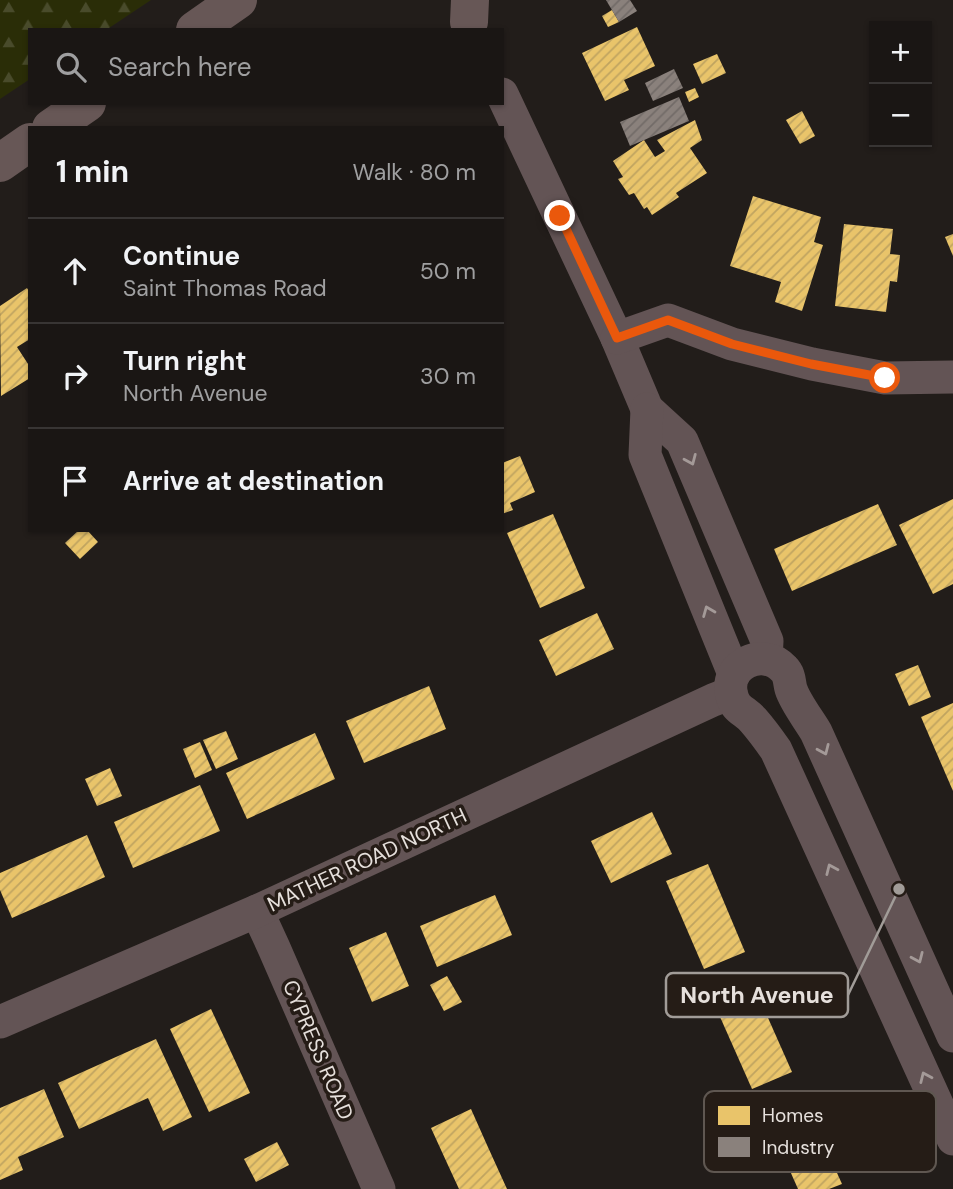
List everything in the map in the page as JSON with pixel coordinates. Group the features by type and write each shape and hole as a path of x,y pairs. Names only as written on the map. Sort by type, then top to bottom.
{"main road":[{"path":"198,28 238,0"},
{"path":"54,126 84,105"},
{"path":"0,163 28,143"}],"street":[{"path":"504,98 648,410 682,440 767,641 766,659"},
{"path":"617,338 668,320 732,344 811,364 885,378 953,377"},
{"path":"648,410 645,455 739,695 776,750 931,1091"},
{"path":"739,695 747,662 766,659 775,662 787,673 792,690 816,732 953,1036"},
{"path":"739,695 760,719 769,718 785,708 792,690"},
{"name":"MATHER ROAD NORTH","path":"0,1021 257,911 713,699 739,695"},
{"name":"CYPRESS ROAD","path":"257,911 379,1189"},
{"path":"936,1102 953,1139"}],"green space":[{"path":"0,0 151,0 109,28 28,28 28,80 0,99"}],"building: Homes":[{"path":"612,10 619,22 608,27 602,16"},
{"path":"637,27 655,66 624,80 629,90 605,101 582,53"},
{"path":"717,54 726,73 702,84 693,64"},
{"path":"695,88 699,97 689,102 685,92"},
{"path":"802,111 815,136 800,144 786,120"},
{"path":"695,120 702,140 690,148 707,173 676,193 679,197 652,215 647,207 644,209 634,193 629,195 618,179 623,177 613,161 644,140 655,157 665,151 657,140"},
{"path":"753,196 821,217 814,242 823,245 802,311 775,302 781,282 730,266"},
{"path":"844,224 893,229 890,254 900,255 897,282 890,281 886,312 835,306"},
{"path":"953,234 953,256 945,237"},
{"path":"27,288 28,340 17,347 28,364 28,379 1,396 0,306"},
{"path":"520,456 535,492 510,503 513,510 504,513 504,462"},
{"path":"953,499 953,584 933,594 899,525"},
{"path":"878,504 897,545 792,591 774,549"},
{"path":"553,514 585,588 540,608 507,533"},
{"path":"77,532 89,532 98,542 80,559 65,543"},
{"path":"597,613 614,649 556,676 539,640"},
{"path":"918,665 931,697 909,706 895,674"},
{"path":"429,686 446,729 364,763 346,721"},
{"path":"953,703 953,791 921,717"},
{"path":"226,731 238,759 216,769 203,740"},
{"path":"315,733 335,779 247,819 226,773"},
{"path":"200,742 212,770 195,778 183,749"},
{"path":"110,768 122,796 97,806 85,779"},
{"path":"200,785 220,831 133,868 114,822"},
{"path":"652,812 672,854 611,883 591,841"},
{"path":"87,835 105,877 12,918 0,890 0,873"},
{"path":"708,864 745,952 704,969 666,881"},
{"path":"495,895 512,935 437,967 420,926"},
{"path":"386,932 409,986 372,1002 349,948"},
{"path":"749,975 792,1072 752,1089 709,992"},
{"path":"447,976 462,1002 444,1011 430,985"},
{"path":"211,1009 250,1093 209,1112 170,1029"},
{"path":"156,1039 192,1117 163,1131 148,1098 79,1129 58,1083"},
{"path":"44,1089 64,1137 18,1157 23,1170 0,1180 0,1108"},
{"path":"471,1109 507,1189 459,1189 431,1128"},
{"path":"277,1142 289,1165 256,1182 244,1159"},
{"path":"790,1172 837,1172 842,1184 829,1189 798,1189"}],"building: Industry":[{"path":"606,0 630,0 637,11 619,22"},
{"path":"674,69 683,88 653,101 645,83"},
{"path":"679,97 689,121 630,146 620,122"}],"place":[{"name":"North Avenue","path":"899,889"}],"route":[{"path":"560,216 617,338 668,320 732,344 811,364 885,378"}]}
